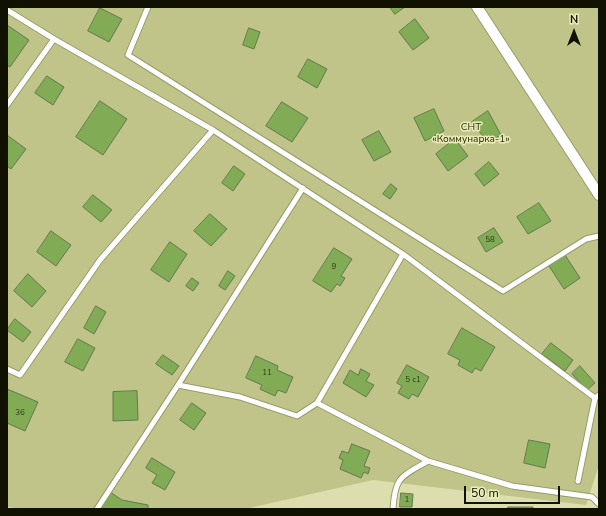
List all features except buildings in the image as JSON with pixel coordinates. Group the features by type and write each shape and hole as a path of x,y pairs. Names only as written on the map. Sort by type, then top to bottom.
{"street":[{"path":"477,7 599,195"}],"lane":[{"path":"148,7 128,55 503,291 586,239 599,236"},
{"path":"7,10 54,40 213,130 404,254 597,396 578,481"},
{"path":"7,105 54,40"},
{"path":"7,369 20,375 100,260 213,130"},
{"path":"97,509 303,188"},
{"path":"178,385 240,398 297,416 317,403 404,254"},
{"path":"317,403 428,461 512,486 592,497 599,504"},
{"path":"393,509 394,494 400,478 428,461"}],"green space":[{"name":"СНТ «Коммунарка-1»","path":"7,7 599,7 599,465 586,505 373,480 245,509 23,509 7,507"}]}
